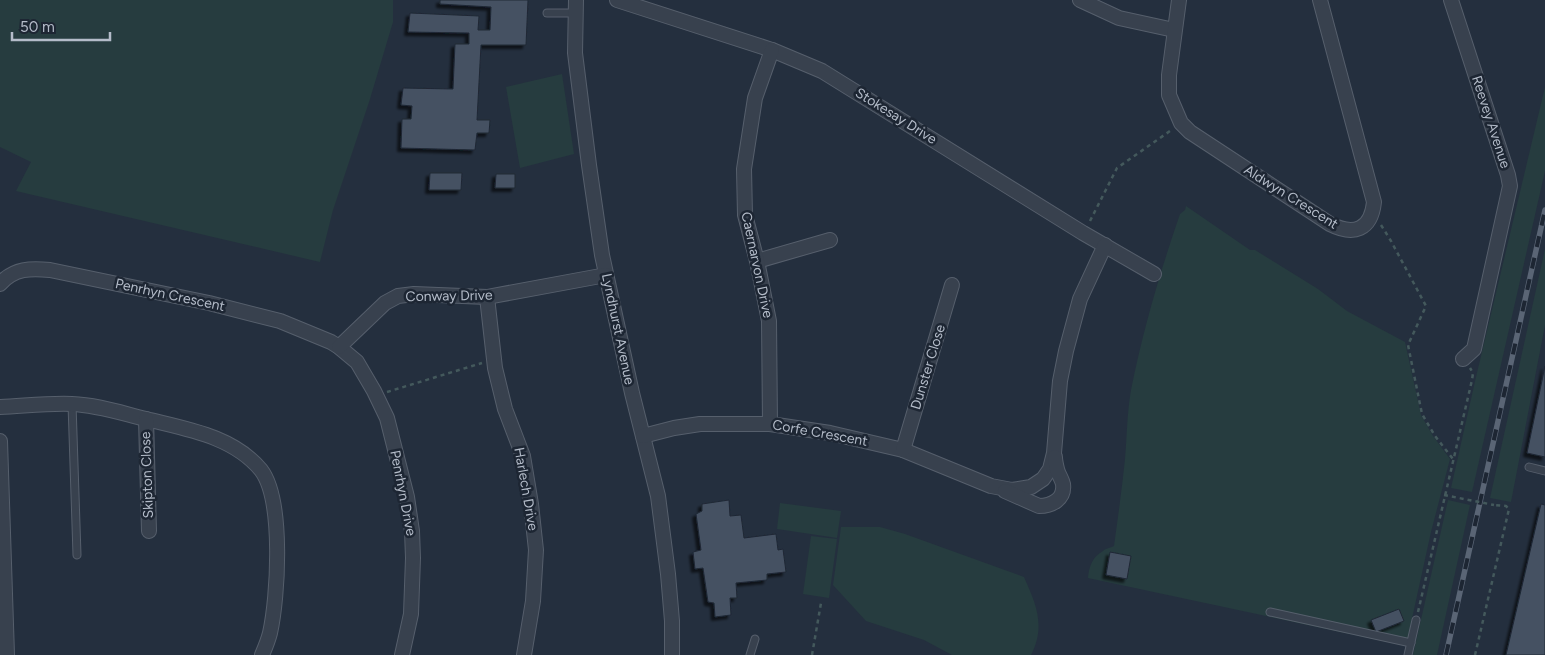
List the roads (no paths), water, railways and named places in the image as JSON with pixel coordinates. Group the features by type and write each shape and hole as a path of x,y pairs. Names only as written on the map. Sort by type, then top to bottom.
{"street":[{"name":"Stokesay Drive","path":"617,0 772,50 822,71 1083,234 1154,274"},
{"path":"1080,0 1119,18 1174,30"},
{"name":"Aldwyn Crescent","path":"1179,0 1169,75 1169,95 1182,123 1190,132 1342,230 1354,230 1362,227 1369,221 1373,213 1374,202 1320,0"},
{"name":"Reevey Avenue","path":"1451,0 1510,186 1474,349 1463,359"},
{"name":"Lyndhurst Avenue","path":"576,6 576,53 589,165 606,275 658,496 672,620 672,655"},
{"name":"Caernarvon Drive","path":"770,424 769,321 758,261 745,215 744,169 754,98 772,50"},
{"path":"758,261 830,240"},
{"name":"Corfe Crescent","path":"991,486 1012,490 1031,487 1043,479 1050,469 1054,453 1060,381 1066,351 1080,299 1105,245"},
{"name":"Penrhyn Crescent","path":"2,277 32,268 50,270 280,321 296,326 339,347"},
{"name":"Conway Drive","path":"339,347 385,303 398,296 414,294 487,297 606,275"},
{"name":"Dunster Close","path":"903,450 952,284"},
{"name":"Harlech Drive","path":"487,297 494,359 505,409 523,456 536,550 533,601 524,655"},
{"name":"Penrhyn Drive","path":"339,347 357,362 387,418 407,497 412,531 413,558 411,614 402,655"},
{"path":"0,407 72,404 105,408 179,426 216,438 248,457 262,472 272,497 277,525 274,597 270,633 262,655"},
{"name":"Skipton Close","path":"146,419 149,531"},
{"name":"Corfe Crescent","path":"643,436 700,424 770,424 830,434 903,450 1039,506 1056,503 1061,495 1063,484 1056,468 1054,453"},
{"path":"0,441 7,655"}],"lane":[{"path":"547,13 576,6"},
{"path":"72,404 77,555"},
{"path":"1529,467 1545,470"},
{"path":"1270,612 1410,643"},
{"path":"1408,655 1416,620"},
{"path":"750,655 755,639"}],"railway":[{"path":"1446,655 1545,210"}]}
